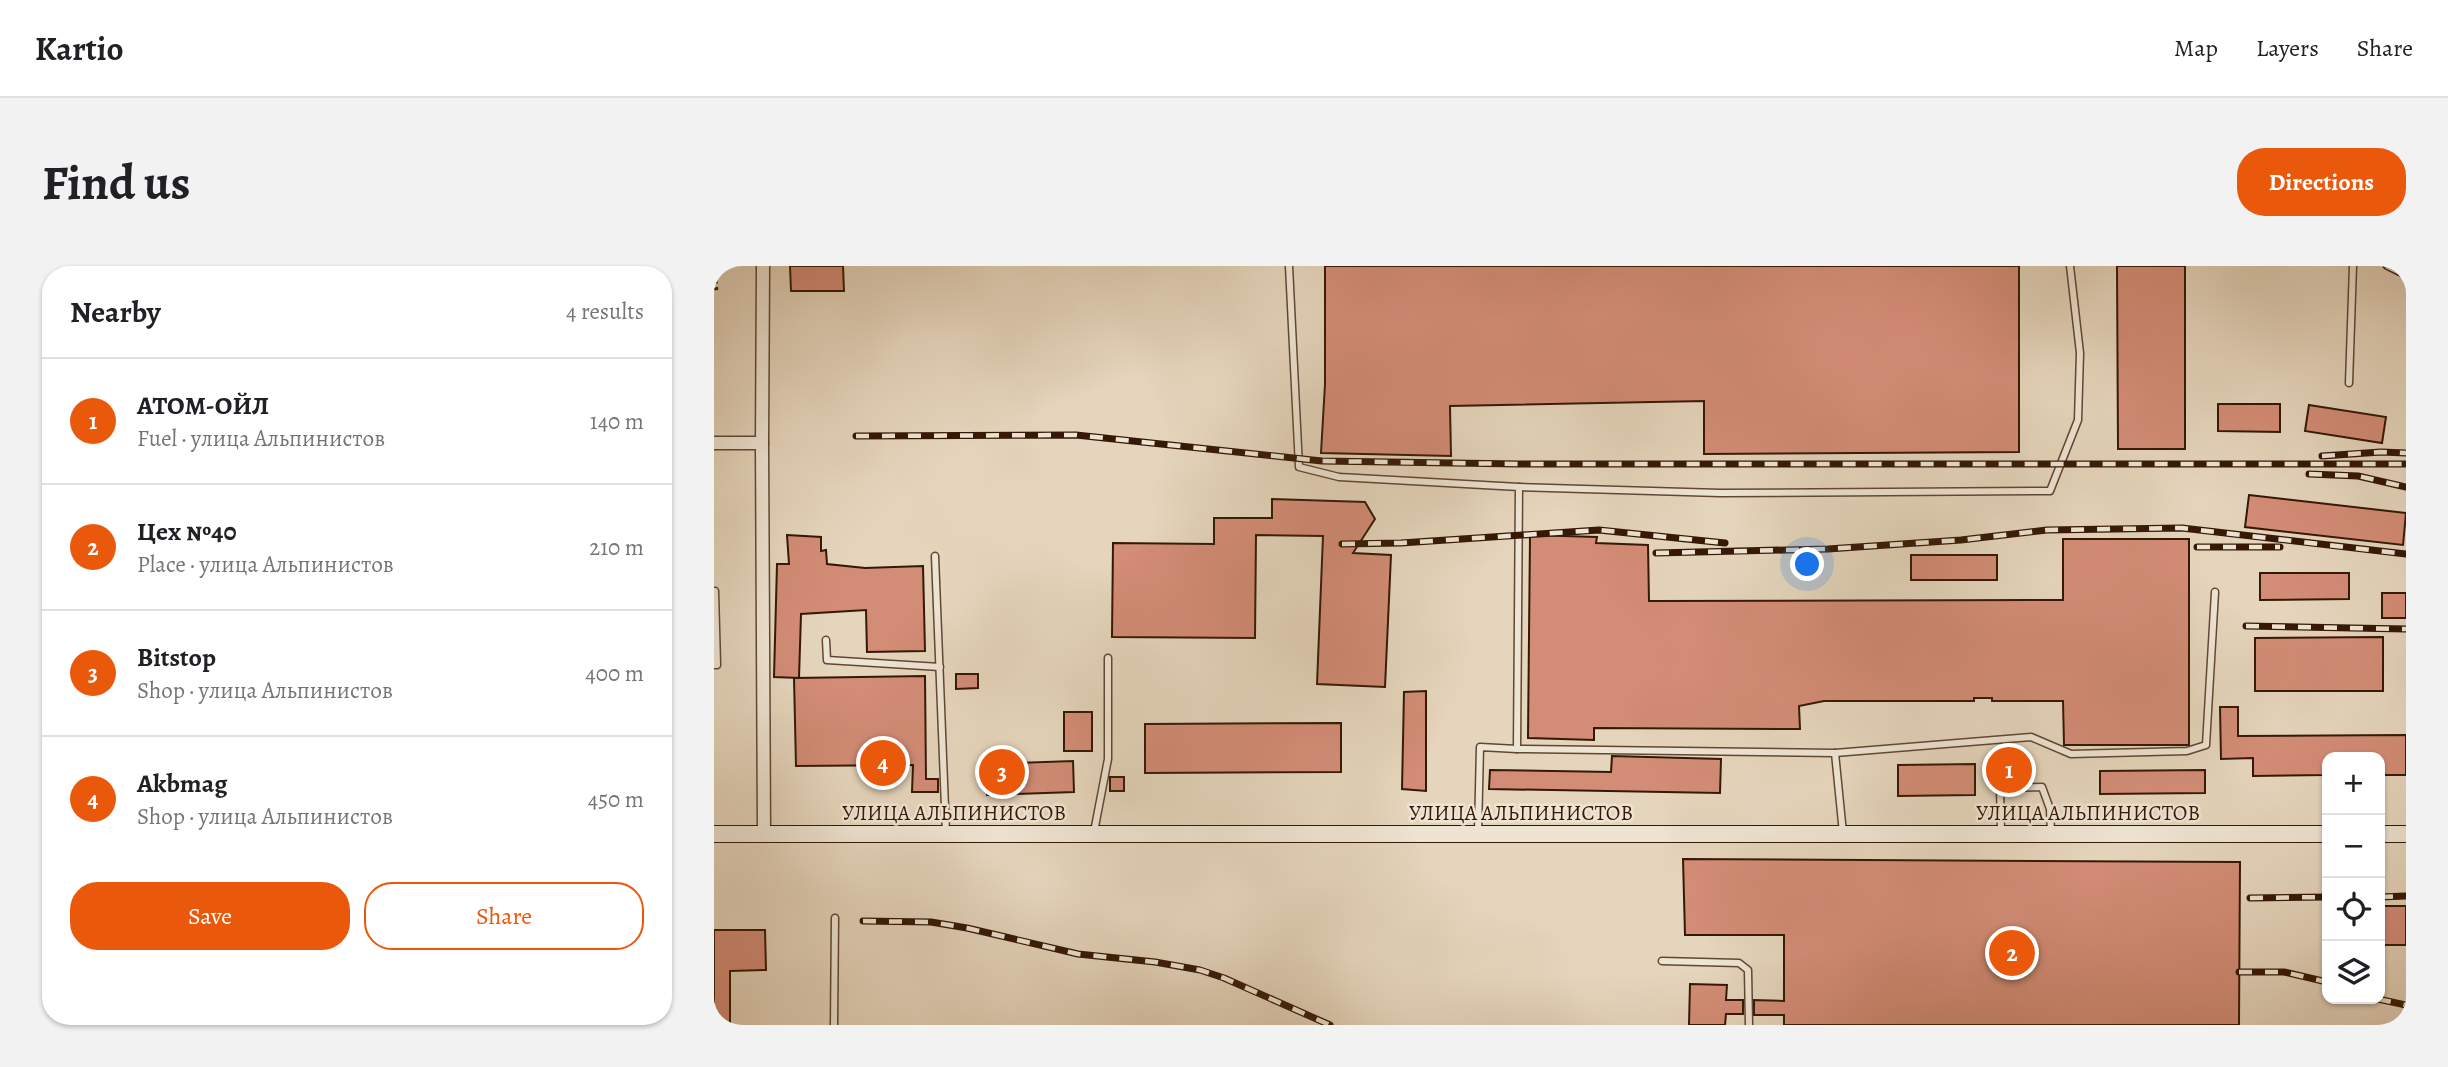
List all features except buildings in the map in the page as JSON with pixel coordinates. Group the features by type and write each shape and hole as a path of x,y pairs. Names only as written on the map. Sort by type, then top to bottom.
{"main road":[{"name":"УЛИЦА АЛЬПИНИСТОВ","path":"714,834 2322,834"},
{"path":"2385,834 2406,834"}],"street":[{"path":"763,266 761,443 764,834"},
{"path":"714,443 761,443"}],"lane":[{"path":"1289,266 1300,467 1339,477 1520,487 1720,493 2050,491 2078,420 2080,353 2070,266"},
{"path":"2349,383 2353,266"},
{"path":"1517,749 1520,487"},
{"path":"935,556 946,834"},
{"path":"714,665 717,665 715,591"},
{"path":"1478,834 1480,747 1835,753 2031,737 2071,754 2187,751 2206,745 2215,592"},
{"path":"826,640 827,660 940,667"},
{"path":"1094,834 1108,759 1108,658"},
{"path":"1835,753 1843,834"},
{"path":"2001,834 2000,788 2042,787 2050,809 2051,834"},
{"path":"834,1025 835,918"},
{"path":"1662,961 1738,963 1748,970 1749,1025"}],"path":[{"path":"714,289 717,289 715,266"}],"railway":[{"path":"2386,266 2406,276"},
{"path":"856,436 1076,435 1322,461 1519,464 2406,464"},
{"path":"2322,456 2406,453"},
{"path":"2309,474 2358,476 2406,487"},
{"path":"1656,553 1828,549 1961,540 2047,530 2182,528 2406,554"},
{"path":"1342,544 1401,543 1599,530 1725,543"},
{"path":"2197,547 2280,547"},
{"path":"2246,626 2406,629"},
{"path":"2385,897 2406,896"},
{"path":"2250,898 2322,897"},
{"path":"863,921 931,922 1078,954 1200,970 1330,1025"},
{"path":"2239,972 2284,972 2322,981"},
{"path":"2385,1000 2406,1005"}],"place":[{"name":"Akbmag","path":"883,763"},
{"name":"АТОМ-ОЙЛ","path":"2009,770"},
{"name":"Bitstop","path":"1002,772"},
{"name":"Цех №40","path":"2012,953"}]}
